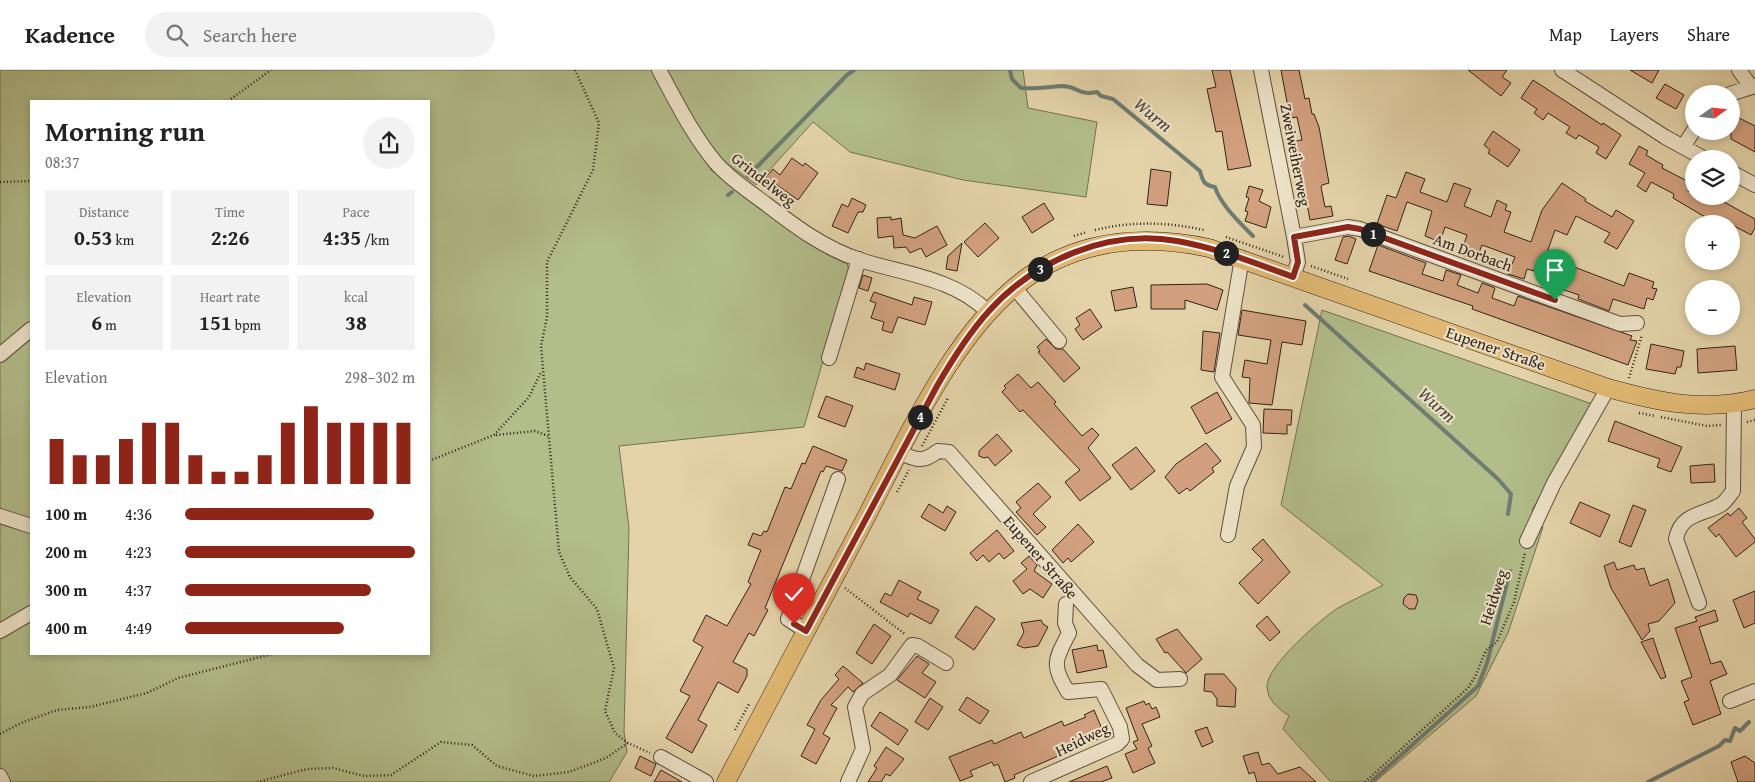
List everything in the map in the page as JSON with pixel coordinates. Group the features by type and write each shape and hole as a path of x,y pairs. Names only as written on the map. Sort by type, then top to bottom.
{"main road":[{"name":"Eupener Straße","path":"726,782 901,452 958,351 988,312 1014,287 1058,260 1083,249 1112,242 1138,239 1175,240 1242,258 1608,388 1647,399 1678,405 1704,406 1734,404 1755,399"}],"street":[{"name":"Grindelweg","path":"659,70 690,126 717,164 750,192 820,244 858,260 952,286 978,301 988,312"},
{"name":"Zweiweiherweg","path":"1261,70 1298,262 1293,277"},
{"path":"1562,70 1688,150"},
{"path":"1739,70 1753,87 1740,91"},
{"path":"1683,147 1688,140"},
{"path":"1740,177 1755,185"},
{"name":"Am Dorbach","path":"1294,237 1348,227 1360,229 1620,324 1637,323"},
{"path":"1228,535 1237,486 1254,447 1253,425 1222,377 1242,258"},
{"path":"829,358 858,260"},
{"path":"1014,287 1060,341"},
{"path":"0,355 30,330"},
{"path":"1528,541 1554,483 1608,388"},
{"path":"1699,603 1676,539 1678,530 1688,520 1702,511 1722,504 1733,491 1734,404"},
{"name":"Eupener Straße","path":"901,452 914,460 926,460 938,451 949,452 1137,666 1156,680 1180,678"},
{"path":"806,631 788,619 838,479"},
{"path":"0,516 30,526"},
{"name":"Heidweg","path":"1031,782 1117,744 1122,739 1120,727 1101,689 1068,692 1055,668 1056,659 1069,633 1065,623 1066,604"},
{"path":"0,631 30,614"},
{"path":"848,782 862,749 855,707 862,694 890,675 912,645 918,646 946,663"},
{"path":"1730,701 1755,691"},
{"path":"662,757 706,782"},
{"path":"0,776 2,782"}],"path":[{"path":"229,100 272,70"},
{"path":"575,70 599,123 593,170 547,262 547,317 541,346 559,552 570,576 597,609 614,668 606,711 615,733 628,743 662,757"},
{"path":"0,182 30,181"},
{"path":"1629,379 1643,333 1637,323"},
{"path":"494,435 529,397 542,370"},
{"path":"1634,411 1707,426 1734,425 1755,420"},
{"path":"430,461 494,435 535,431 548,436"},
{"name":"Heidweg","path":"1365,782 1468,688 1476,675 1486,650 1497,642 1514,602 1528,541"},
{"path":"833,582 846,588 910,638 912,645"},
{"path":"0,734 22,723 57,710 90,706 147,693 178,678 268,655"},
{"path":"257,782 307,769 334,768 364,776 391,775 441,742 472,745 497,766 534,776 568,772 606,758 628,743"},
{"path":"278,782 281,777"}],"green space":[{"path":"0,70 653,70 711,170 828,255 847,264 849,270 804,427 619,446 629,528 624,732 627,752 609,782 0,782"},
{"path":"666,70 1023,70 1028,108 1097,122 1086,197 963,180 850,152 813,122 756,185 723,161 704,138"},
{"path":"1322,310 1595,405 1532,510 1543,527 1508,633 1476,696 1375,782 1331,782 1283,729 1289,716 1277,707 1269,696 1267,687 1275,667 1308,632 1338,608 1383,585 1281,505"}],"building":[{"path":"1212,70 1230,70 1251,166 1228,170 1222,131 1216,132 1207,89 1216,87"},
{"path":"1281,70 1299,70 1305,99 1309,98 1312,114 1314,114 1319,127 1329,183 1321,187 1325,207 1331,206 1333,216 1310,220 1295,141 1302,140 1297,117 1290,118"},
{"path":"1468,70 1507,70 1502,77 1511,83 1501,96"},
{"path":"1630,70 1659,70 1652,83"},
{"path":"1533,80 1602,125 1603,123 1621,135 1606,159 1596,153 1599,147 1579,135 1576,139 1566,133 1570,127 1548,113 1543,120 1534,113 1537,109 1521,98"},
{"path":"1665,84 1684,95 1676,109 1656,98"},
{"path":"1740,118 1755,126 1755,152 1733,140 1740,140"},
{"path":"1493,131 1520,150 1508,167 1488,153 1490,150 1484,145"},
{"path":"1639,146 1648,151 1646,155 1663,165 1662,168 1685,180 1685,205 1729,205 1755,219 1755,228 1751,235 1740,229 1740,215 1702,215 1673,198 1674,194 1651,182 1646,192 1637,186 1645,173 1629,164"},
{"path":"792,158 803,166 805,163 818,173 798,200 766,177 773,169 780,175"},
{"path":"1151,169 1171,172 1167,206 1147,204"},
{"path":"1406,172 1425,179 1420,192 1447,202 1454,183 1471,189 1464,206 1491,217 1497,200 1507,205 1505,210 1511,212 1504,232 1531,242 1542,210 1562,183 1586,199 1585,201 1612,217 1616,210 1634,221 1617,249 1604,242 1610,233 1576,216 1567,235 1555,230 1544,261 1568,269 1569,265 1624,286 1629,273 1654,282 1652,288 1657,289 1653,300 1647,298 1644,309 1613,299 1609,311 1578,299 1579,295 1553,286 1556,277 1534,269 1534,271 1527,269 1524,279 1508,274 1515,257 1482,245 1476,260 1461,254 1467,235 1445,227 1440,242 1425,236 1432,211 1407,202 1397,231 1377,224 1387,195 1396,198"},
{"path":"1249,186 1263,190 1259,201 1271,207 1266,228 1245,221 1248,212 1245,211 1249,198 1246,197"},
{"path":"852,198 866,205 863,212 858,212 848,233 832,226 842,204 848,207"},
{"path":"1044,203 1054,219 1032,233 1022,217"},
{"path":"891,217 891,220 901,218 903,235 915,238 937,226 947,245 926,257 921,248 910,253 906,247 894,248 893,236 878,238 877,218"},
{"path":"985,223 999,238 978,257 964,242"},
{"path":"1348,236 1356,239 1347,264 1335,260 1343,237"},
{"path":"962,243 957,271 946,269 948,256"},
{"path":"1378,245 1426,263 1422,274 1443,281 1446,270 1461,275 1457,285 1478,293 1482,283 1495,288 1492,298 1514,306 1518,296 1632,336 1630,340 1637,341 1628,365 1472,309 1473,306 1369,271"},
{"path":"863,275 872,278 868,291 859,288"},
{"path":"1207,284 1223,290 1217,310 1185,300 1185,309 1151,309 1151,285"},
{"path":"1133,287 1137,307 1115,311 1111,291"},
{"path":"874,292 912,305 914,297 932,302 925,325 898,317 892,333 882,330 884,322 871,318 876,303 870,301"},
{"path":"1090,309 1102,327 1083,340 1075,329 1080,325 1076,318"},
{"path":"1242,310 1306,321 1302,345 1282,342 1272,405 1249,403 1250,378 1242,377 1245,360 1267,364 1271,340 1238,335"},
{"path":"1203,331 1220,333 1214,372 1201,370"},
{"path":"1046,339 1056,349 1063,349 1080,368 1064,382 1038,352 1040,351 1037,347"},
{"path":"1651,344 1684,351 1681,367 1677,367 1675,374 1646,369"},
{"path":"1735,346 1737,370 1698,373 1697,349"},
{"path":"866,363 900,374 895,390 854,377 857,367 864,370"},
{"path":"1018,374 1031,388 1038,382 1082,436 1092,428 1099,435 1088,448 1111,478 1080,501 1065,482 1080,470 1023,410 1020,412 1002,392 1006,388 1004,386"},
{"path":"1217,392 1232,419 1206,434 1191,407"},
{"path":"826,396 853,406 845,427 818,417"},
{"path":"1264,409 1292,410 1291,425 1287,425 1287,434 1263,433"},
{"path":"1615,421 1682,447 1671,472 1657,467 1660,459 1608,441"},
{"path":"997,434 1012,451 995,466 988,457 979,456 979,451"},
{"path":"1206,443 1221,461 1212,468 1214,472 1190,491 1187,488 1179,494 1165,477 1176,464"},
{"path":"813,446 847,460 842,471 826,466 823,472 821,471 765,608 768,610 754,636 749,633 733,662 747,669 747,676 738,693 718,682 698,720 707,725 692,753 666,738 690,696 680,691 703,647 693,641 706,615 727,626 751,584 748,582 761,550 748,545 753,533 761,536 764,531 767,532 785,487 791,489 802,463 805,464"},
{"path":"1136,447 1155,471 1131,490 1112,465"},
{"path":"1714,464 1715,482 1691,483 1690,466"},
{"path":"1038,483 1051,497 1033,514 1046,527 1037,535 1016,512 1021,508 1016,502"},
{"path":"1580,502 1610,515 1600,537 1570,523"},
{"path":"929,504 943,513 947,506 956,512 945,531 921,517"},
{"path":"1633,505 1646,510 1631,547 1619,542"},
{"path":"1739,508 1747,518 1742,522 1755,539 1755,542 1736,557 1719,534 1716,537 1708,528 1728,513 1730,516"},
{"path":"1078,524 1094,542 1071,562 1068,558 1063,563 1052,550"},
{"path":"997,530 1014,551 1004,559 999,553 989,562 983,555 977,561 970,553"},
{"path":"1263,539 1290,572 1258,604 1239,583 1263,560 1252,549"},
{"path":"1029,556 1037,565 1034,571 1052,584 1043,598 1030,589 1023,594 1013,581 1027,569 1021,563"},
{"path":"1614,562 1617,570 1634,565 1636,570 1644,568 1650,586 1668,579 1675,603 1659,621 1648,624 1650,631 1642,640 1611,588 1604,566"},
{"path":"899,580 921,592 917,599 939,610 931,624 910,613 908,617 880,602 885,593 891,596"},
{"path":"1755,591 1755,623 1744,628 1733,600"},
{"path":"1408,594 1416,595 1418,601 1415,609 1409,609 1403,604 1404,598"},
{"path":"976,606 995,619 974,650 955,637"},
{"path":"1715,610 1718,621 1699,627 1711,664 1721,661 1727,674 1710,681 1721,714 1693,725 1684,702 1689,700 1681,681 1692,677 1675,628 1697,621 1695,617"},
{"path":"1267,616 1280,632 1270,641 1256,626"},
{"path":"1041,620 1048,627 1038,646 1024,648 1017,645 1024,632 1021,623"},
{"path":"874,624 891,636 872,664 856,653"},
{"path":"1177,629 1202,659 1186,673 1167,652 1165,653 1156,639"},
{"path":"1653,638 1666,677 1661,679 1641,642"},
{"path":"1097,645 1098,651 1103,650 1107,667 1077,673 1072,650"},
{"path":"917,656 929,664 922,673 936,682 925,698 897,680"},
{"path":"843,666 863,683 853,692 848,687 831,705 837,708 823,734 830,738 816,764 801,756 815,729 807,725 821,700 839,679 835,675"},
{"path":"1205,674 1224,674 1236,688 1235,707 1217,706 1217,699 1212,692 1204,691"},
{"path":"967,697 989,711 980,724 959,710"},
{"path":"930,698 943,707 928,730 915,722"},
{"path":"1144,701 1146,705 1149,703 1152,709 1156,707 1160,717 1142,724 1152,746 1148,748 1155,763 1133,773 1125,754 1137,749 1133,742 1138,740 1126,708"},
{"path":"1094,710 1105,736 1014,775 1015,778 1005,782 998,764 994,766 992,762 970,771 973,776 960,781 949,757 992,740 994,744 1021,732 1024,738 1062,721 1064,726 1086,717 1084,715"},
{"path":"880,712 908,730 898,745 871,726"},
{"path":"1207,727 1213,742 1202,747 1195,731"},
{"path":"886,747 904,759 890,776 886,774 881,782 868,782 877,768 874,766"},
{"path":"1258,752 1262,765 1269,763 1278,774 1300,767 1316,782 1257,782 1254,772 1249,774 1243,756"},
{"path":"640,756 656,764 651,776 635,768"},
{"path":"1745,756 1755,763 1755,782 1738,782 1731,762"},
{"path":"1107,766 1112,778 1101,782 1069,782"},
{"path":"661,770 682,782 654,782"}],"waterway":[{"name":"Wurm","path":"748,176 854,70"},
{"name":"Wurm","path":"1010,70 1012,79 1021,88 1068,86 1085,93 1097,92 1101,96 1113,99 1200,171 1204,182 1215,187 1226,207 1253,236"},
{"name":"Wurm","path":"728,195 732,192"},
{"name":"Wurm","path":"1305,305 1498,479 1511,494 1508,514"},
{"name":"Wurm","path":"1371,782 1478,686 1487,663 1510,571"},
{"path":"1648,782 1719,746 1725,740 1730,741 1735,728 1740,731 1749,722"}],"route":[{"path":"794,624 806,631 937,386 958,351 988,312 1014,287 1032,274 1083,249 1112,242 1138,239 1175,240 1242,258 1293,277 1298,262 1294,237 1348,227 1360,229 1555,300"}]}
